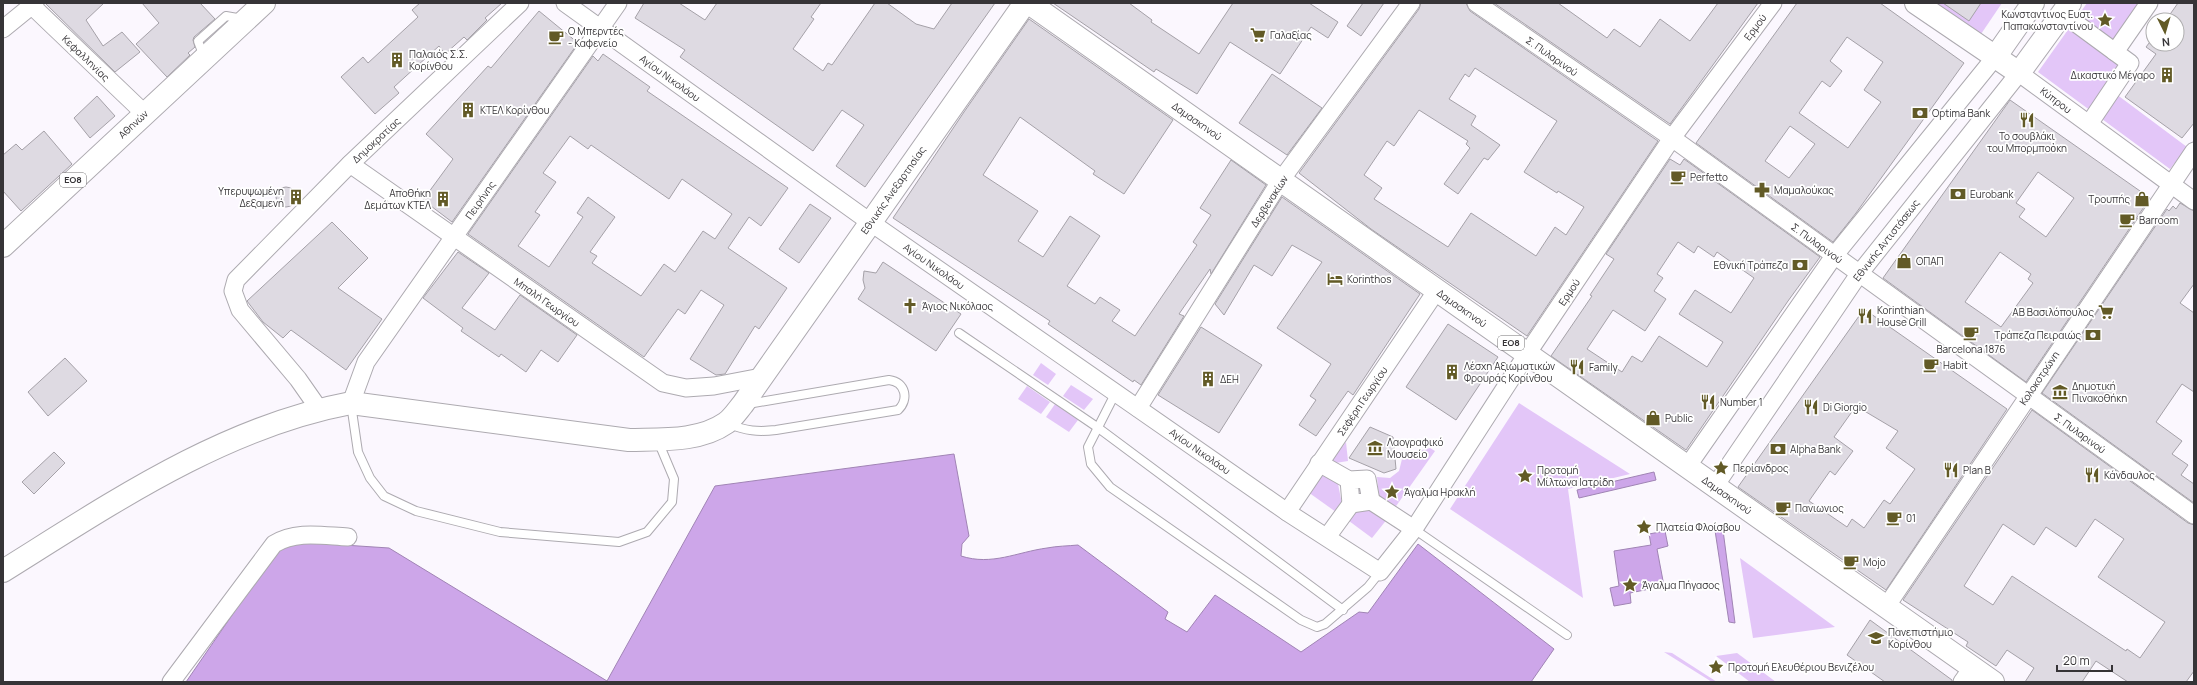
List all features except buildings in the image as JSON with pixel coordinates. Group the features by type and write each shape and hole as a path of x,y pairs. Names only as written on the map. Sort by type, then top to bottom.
{"street":[{"name":"Αθηνών","path":"3,246 144,113 264,3"},
{"name":"Δημοκρατίας","path":"319,409 298,379 240,310 233,291 236,280 350,164 520,3"},
{"name":"Αγίου Νικολάου","path":"565,3 870,222 1287,512 1373,568"},
{"name":"Πειρήνης","path":"351,403 366,362 618,3"},
{"name":"Εθνικής Ανεξαρτησίας","path":"727,423 743,404 1024,3"},
{"name":"Δαμασκηνού","path":"1029,3 1886,607 1967,675 1992,682"},
{"name":"Δερβενακίων","path":"1138,408 1281,180 1411,3"},
{"name":"Σ. Πυλαρινού","path":"1476,3 1672,138 2194,515"},
{"name":"Ερμού","path":"1373,568 1414,529 1527,354 1672,138 1773,3"},
{"name":"Κύπρου","path":"1916,3 1996,56 2194,201"},
{"path":"1688,467 1834,256 1996,56 2033,3"},
{"path":"3,29 32,4"},
{"name":"Κεφαλληνίας","path":"32,4 144,113"},
{"path":"2116,52 2140,6"},
{"path":"2066,8 2130,64 2089,124"},
{"name":"Εθνικής Αντιστάσεως","path":"1715,486 1859,274 2019,73 2066,8"},
{"name":"Κολοκοτρώνη","path":"1886,607 2170,184 2194,151"},
{"name":"Μπαλή Γεωργίου","path":"350,164 663,383 686,388 714,386 761,377"},
{"name":"Σεφέρη Γεωργίου","path":"1287,512 1437,290"},
{"path":"3,571 151,480 218,446 280,422 319,409 351,403 629,440 658,439 705,433 727,423"},
{"path":"1319,463 1348,480 1367,479 1371,500 1414,529"},
{"path":"1348,480 1351,504"},
{"path":"1326,537 1351,504 1371,500"},
{"path":"170,682 274,544 283,538 301,535 348,537"}],"lane":[{"path":"959,332 1097,427 1344,610"},
{"path":"727,423 744,430 759,432 898,410 904,404 905,396 902,386 895,381 889,380 743,404"},
{"path":"1116,392 1088,447 1091,464 1110,487 1309,624 1317,627 1325,624 1344,610 1368,587 1373,568"},
{"path":"351,403 358,452 370,478 384,496 416,511 500,532 619,542 647,532 672,502 674,479 658,439"},
{"path":"1414,529 1567,635"}],"shaded area":[{"path":"1931,3 2002,3 1979,37"},
{"path":"2087,3 2140,3 2104,55 2123,68 2108,88 2187,147 2170,169 2038,72"},
{"path":"1041,363 1056,374 1048,385 1033,375"},
{"path":"1071,385 1093,399 1084,410 1063,396"},
{"path":"1027,386 1050,402 1041,414 1018,399"},
{"path":"1519,403 1630,474 1568,489 1583,598 1450,509"},
{"path":"1055,404 1078,420 1069,432 1046,417"},
{"path":"1346,442 1348,461 1329,464"},
{"path":"1430,448 1435,451 1394,509 1379,498 1377,477 1390,478 1399,471 1403,455"},
{"path":"954,454 969,536 962,544 961,556 983,560 994,559 1051,547 1078,545 1168,612 1165,619 1187,632 1215,595 1301,652 1359,612 1368,613 1418,544 1554,649 1531,682 186,682 283,541 389,548 607,681 715,486"},
{"path":"1323,471 1337,479 1342,504 1336,512 1308,492"},
{"path":"1654,472 1656,480 1579,498 1577,490"},
{"path":"1373,507 1388,518 1372,538 1345,518 1350,510"},
{"path":"1714,524 1723,530 1735,623 1729,622"},
{"path":"1665,531 1668,546 1657,549 1664,586 1630,593 1631,603 1614,606 1610,588 1619,586 1614,551 1651,545 1649,534"},
{"path":"1740,558 1835,627 1753,638"},
{"path":"1664,652 1672,653 1717,682 1712,682"},
{"path":"1737,653 1776,682 1750,682 1716,656"}],"place":[{"name":"Κωνσταντινος Ευστ. Παπακωνσταντίνου","path":"2105,20"},
{"name":"Γαλαξίας","path":"1258,35"},
{"name":"Ο Μπερντές - Καφενείο","path":"556,37"},
{"name":"Παλαιός Σ.Σ. Κορίνθου","path":"397,60"},
{"name":"Δικαστικό Μέγαρο","path":"2167,75"},
{"name":"ΚΤΕΛ Κορίνθου","path":"468,110"},
{"name":"Optima Bank","path":"1920,113"},
{"name":"Το σουβλάκι του Μπορμποὀκη","path":"2027,120"},
{"name":"Perfetto","path":"1678,177"},
{"name":"Μαμαλούκας","path":"1762,190"},
{"name":"Eurobank","path":"1958,194"},
{"name":"Υπερυψωμένη Δεξαμενή","path":"296,197"},
{"name":"Αποθήκη Δεμάτων ΚΤΕΛ","path":"443,199"},
{"name":"Τρουπής","path":"2142,199"},
{"name":"Barroom","path":"2127,220"},
{"name":"ΟΠΑΠ","path":"1904,261"},
{"name":"Εθνική Τράπεζα","path":"1800,265"},
{"name":"Korinthos","path":"1335,279"},
{"name":"Άγιος Νικόλαος","path":"910,306"},
{"name":"ΑΒ Βασιλόπουλος","path":"2106,312"},
{"name":"Korinthian House Grill","path":"1865,316"},
{"name":"Barcelona 1876","path":"1971,333"},
{"name":"Τράπεζα Πειραιώς","path":"2093,335"},
{"name":"Habit","path":"1931,365"},
{"name":"Family","path":"1577,367"},
{"name":"Λέσχη Αξιωματικών Φρουράς Κορίνθου","path":"1452,372"},
{"name":"ΔΕΗ","path":"1208,379"},
{"name":"Δημοτική Πινακοθήκη","path":"2060,392"},
{"name":"Number 1","path":"1708,402"},
{"name":"Di Giorgio","path":"1811,407"},
{"name":"Public","path":"1653,418"},
{"name":"Λαογραφικό Μουσείο","path":"1375,448"},
{"name":"Alpha Bank","path":"1778,449"},
{"name":"Περίανδρος","path":"1721,468"},
{"name":"Plan B","path":"1951,470"},
{"name":"Κάνδαυλος","path":"2092,475"},
{"name":"Προτομή Μίλτωνα Ιατρίδη","path":"1525,476"},
{"name":"Άγαλμα Ηρακλή","path":"1392,492"},
{"name":"Πανιωνιος","path":"1783,508"},
{"name":"01","path":"1894,518"},
{"name":"Πλατεία Φλοίσβου","path":"1644,527"},
{"name":"Mojo","path":"1851,562"},
{"name":"Άγαλμα Πήγασος","path":"1630,585"},
{"name":"Πανεπιστήμιο Κορίνθου","path":"1876,638"},
{"name":"Προτομή Ελευθέριου Βενιζέλου","path":"1716,667"}]}
